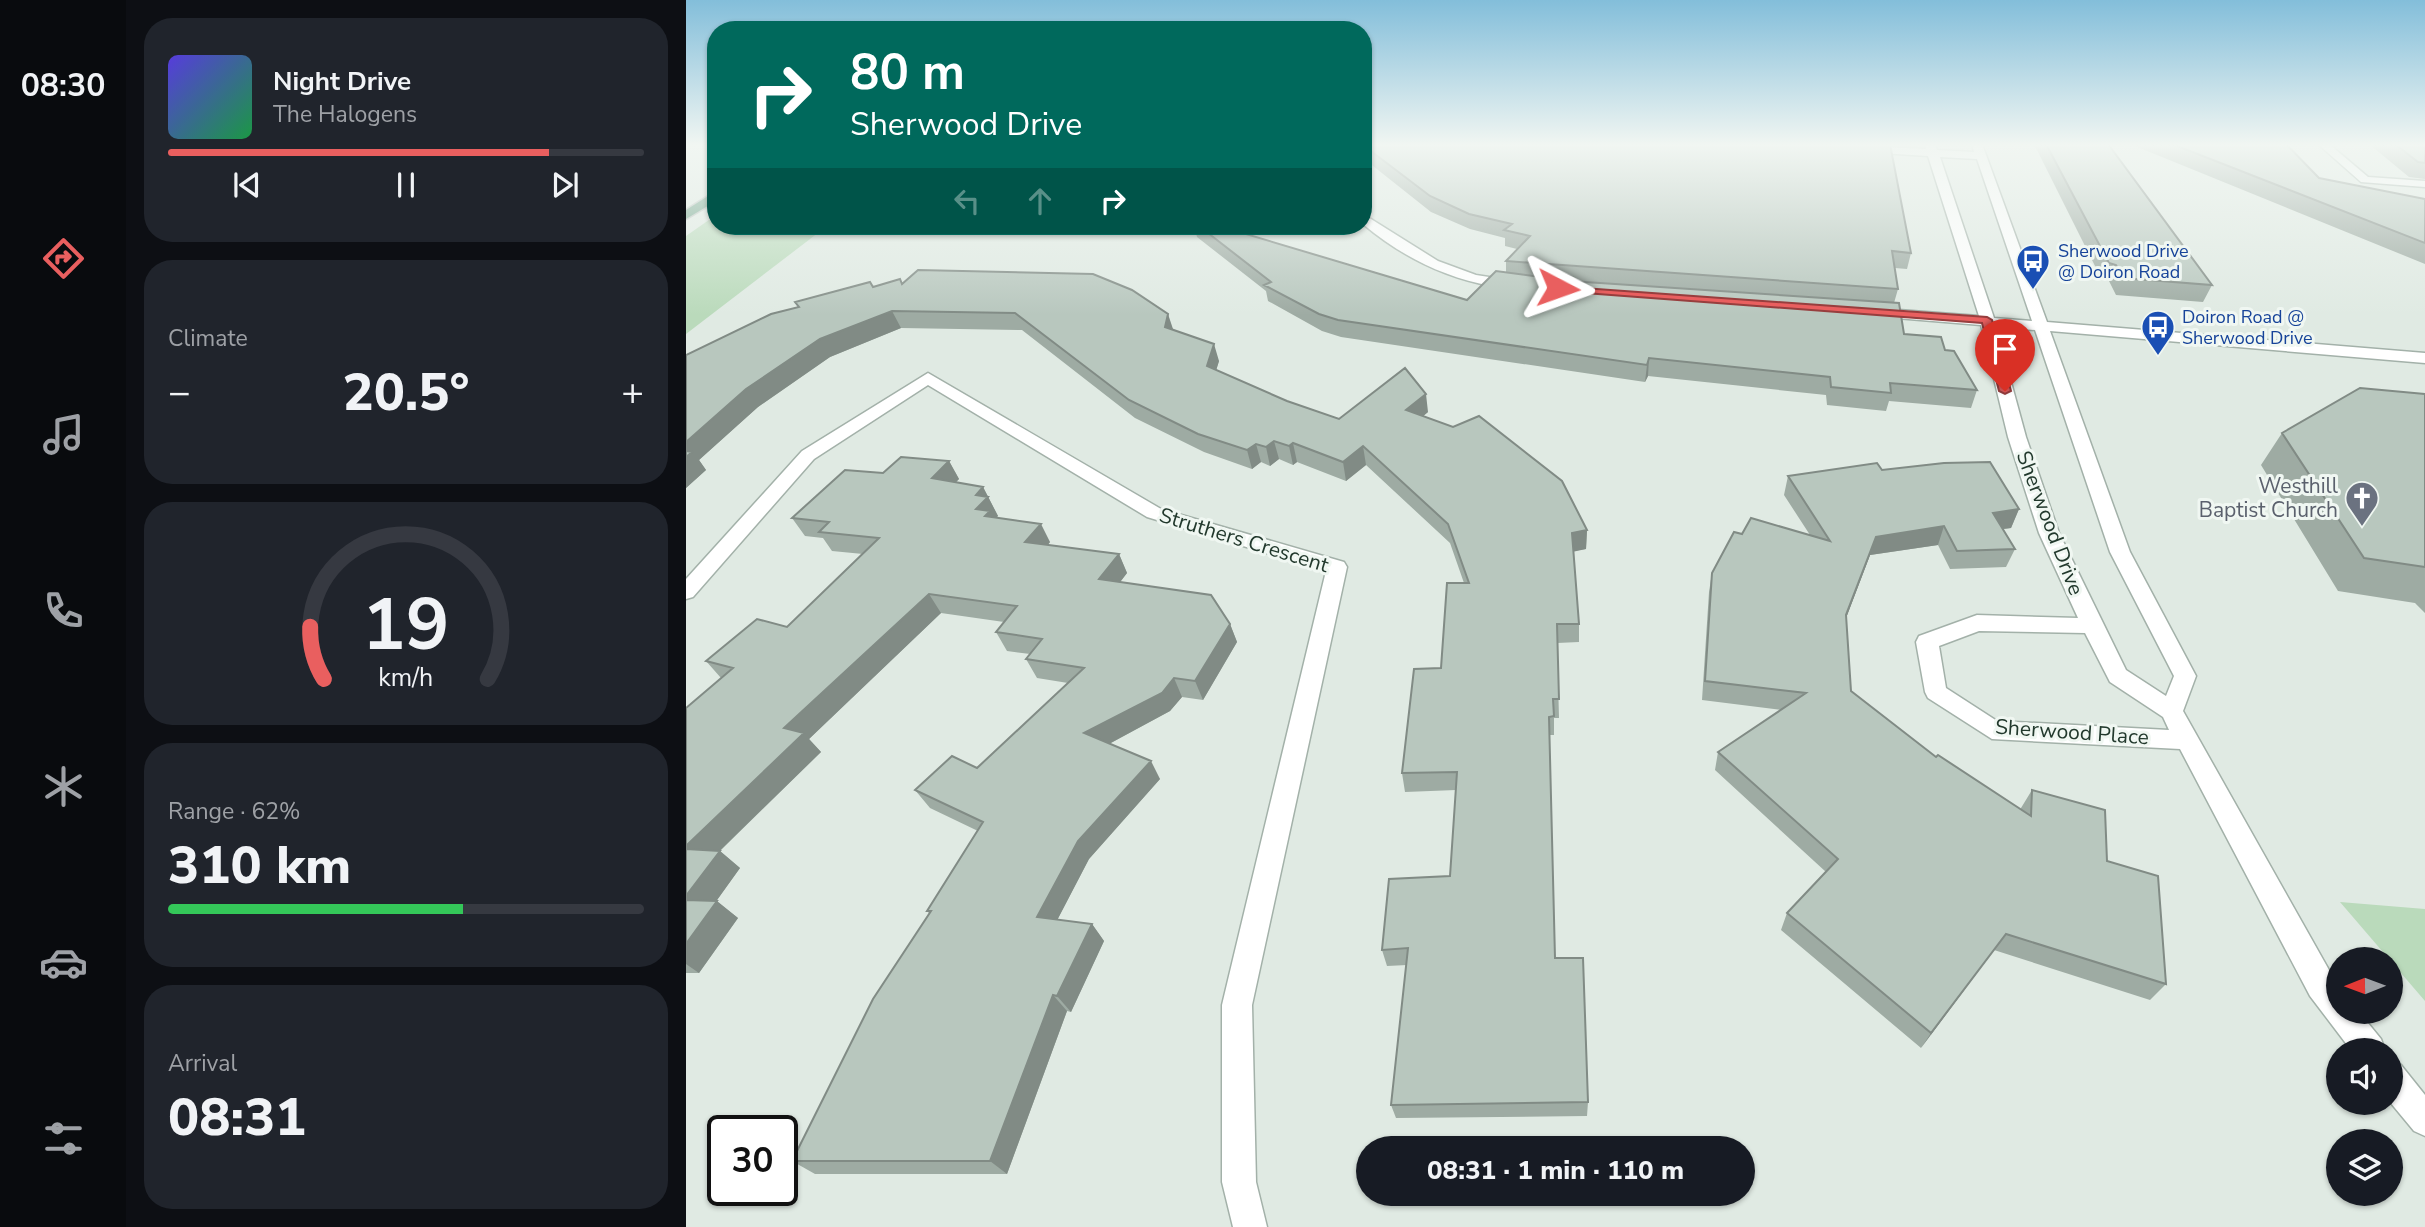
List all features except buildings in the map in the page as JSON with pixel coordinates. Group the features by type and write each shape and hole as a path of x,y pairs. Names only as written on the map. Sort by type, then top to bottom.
{"main road":[{"path":"686,215 707,201"}],"street":[{"name":"Sherwood Drive","path":"1948,201 1987,320 2017,438 2045,521 2092,626 2118,676 2171,711 2326,994"},
{"path":"1997,201 2120,552 2185,676 2171,711"},
{"path":"1372,226 1390,243 1438,267 1505,284 1532,286"},
{"path":"1863,311 2425,358"},
{"name":"Struthers Crescent","path":"686,593 808,454 928,378 1154,513 1338,567 1237,1005 1239,1182 1250,1227"},
{"name":"Sherwood Place","path":"2092,626 1977,623 1927,642 1936,692 1993,730 2186,740"},
{"name":"Sherwood Drive","path":"2350,1024 2361,1038"},
{"path":"2403,1092 2425,1120"}],"green space":[{"path":"707,221 707,235 815,235 686,334 686,236"},
{"path":"2340,902 2425,909 2425,1001 2403,975 2403,947 2379,947"}],"place":[{"name":"Sherwood Drive @ Doiron Road","path":"2033,291"},
{"name":"Doiron Road @ Sherwood Drive","path":"2158,357"},
{"name":"Westhill Baptist Church","path":"2362,528"}],"route":[{"path":"1558,288 1987,320 2005,391"}]}
